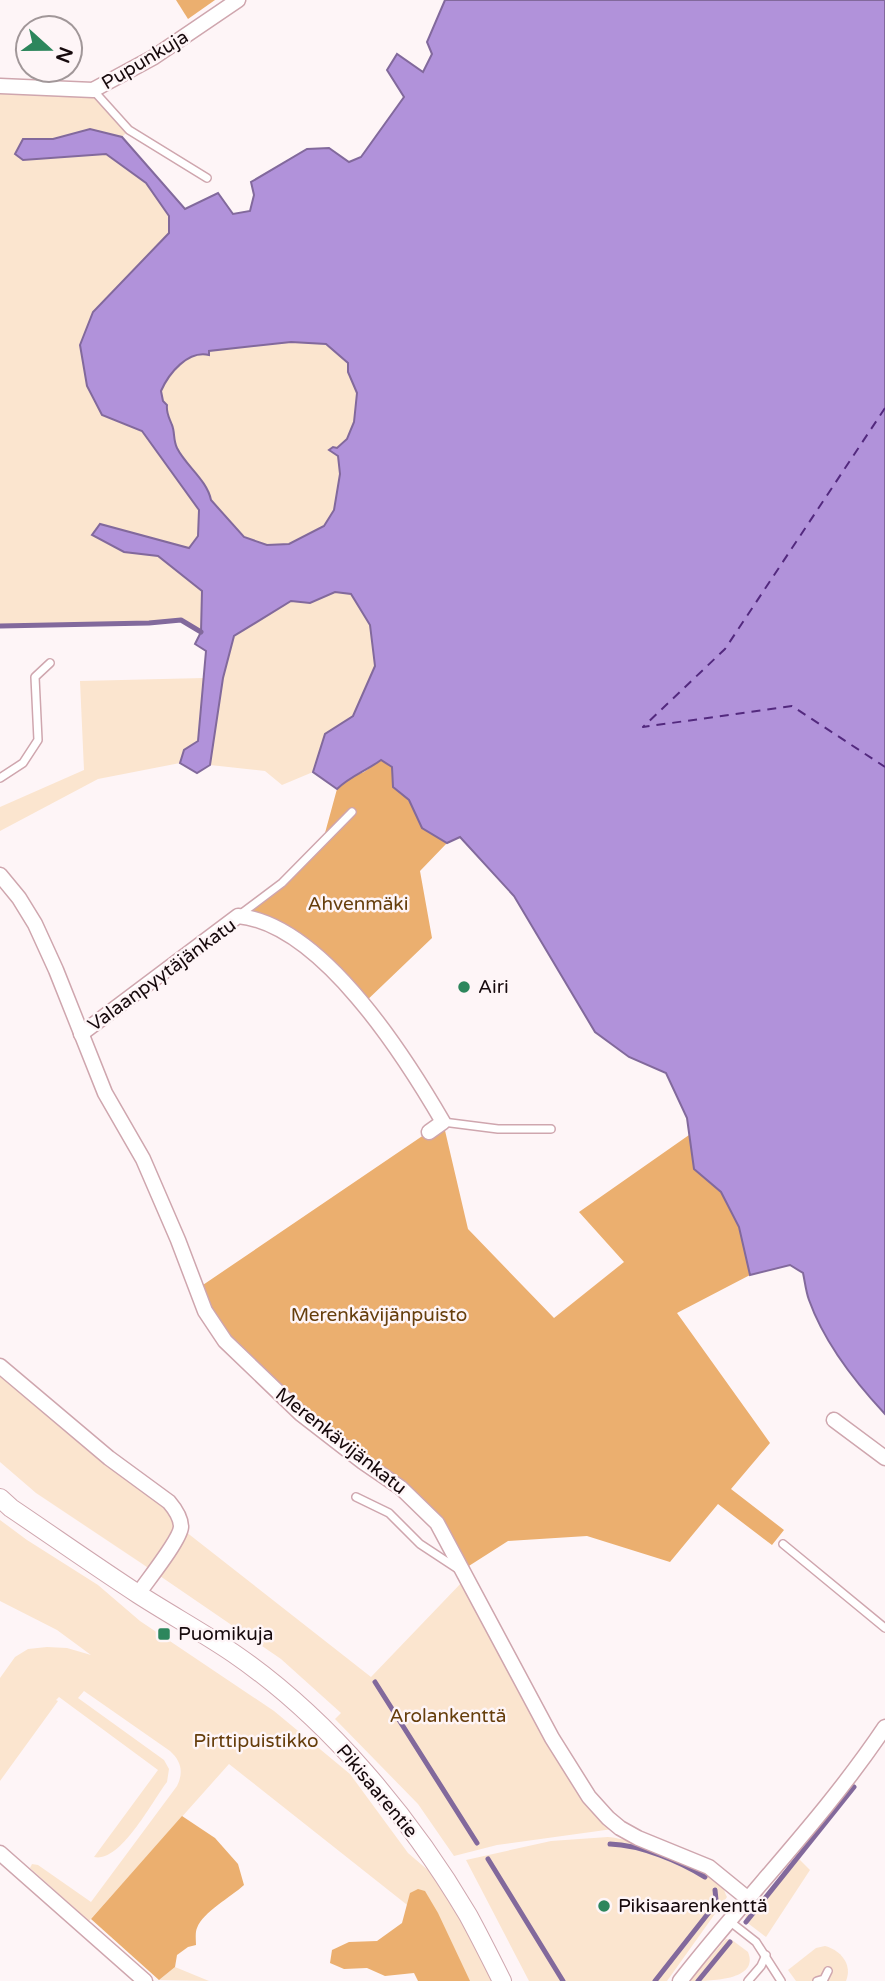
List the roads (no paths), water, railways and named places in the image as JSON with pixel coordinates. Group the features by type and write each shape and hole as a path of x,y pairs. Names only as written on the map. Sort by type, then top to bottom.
{"street":[{"name":"Pupunkuja","path":"0,86 93,90 154,57 239,0"},
{"name":"Merenkävijänkatu","path":"0,875 35,924 105,1093 143,1160 205,1311 225,1341 301,1414 401,1488 437,1523 552,1738 589,1797 620,1828 709,1867 747,1898"},
{"name":"Valaanpyytäjänkatu","path":"81,1034 238,916 258,919 295,937 352,993 413,1070 443,1122"},
{"path":"429,1132 443,1122"},
{"path":"0,1366 177,1511 179,1533 138,1594"},
{"path":"834,1420 885,1458"},
{"name":"Pikisaarentie","path":"0,1498 138,1594 234,1653 309,1715 343,1749 425,1848 468,1916 502,1981"},
{"path":"680,1981 728,1920 836,1796 885,1727"},
{"path":"0,1853 145,1981"}],"lane":[{"path":"93,90 129,130 207,177"},
{"path":"0,778 23,763 38,740 35,677 50,663"},
{"path":"238,916 282,883 352,812"},
{"path":"443,1122 498,1129 551,1129"},
{"path":"356,1497 388,1513 420,1544 461,1571"},
{"path":"783,1544 885,1628"},
{"path":"728,1920 756,1942 781,1981"},
{"path":"748,1981 766,1955"},
{"path":"817,1981 824,1979 828,1971"}],"waterway":[{"path":"0,626 181,620 201,632"},
{"path":"375,1682 477,1843"},
{"path":"746,1922 854,1787"},
{"path":"610,1844 634,1847 659,1855 705,1877"},
{"path":"488,1859 563,1981"},
{"path":"655,1981 714,1906 715,1890"},
{"path":"698,1981 730,1942"}],"place":[{"name":"Airi","path":"464,987"},
{"name":"Puomikuja","path":"164,1634"},
{"name":"Pikisaarenkenttä","path":"604,1906"}],"park label":[{"name":"Ahvenmäki","path":"358,904"},
{"name":"Merenkävijänpuisto","path":"379,1315"},
{"name":"Arolankenttä","path":"448,1716"},
{"name":"Pirttipuistikko","path":"256,1741"}]}
